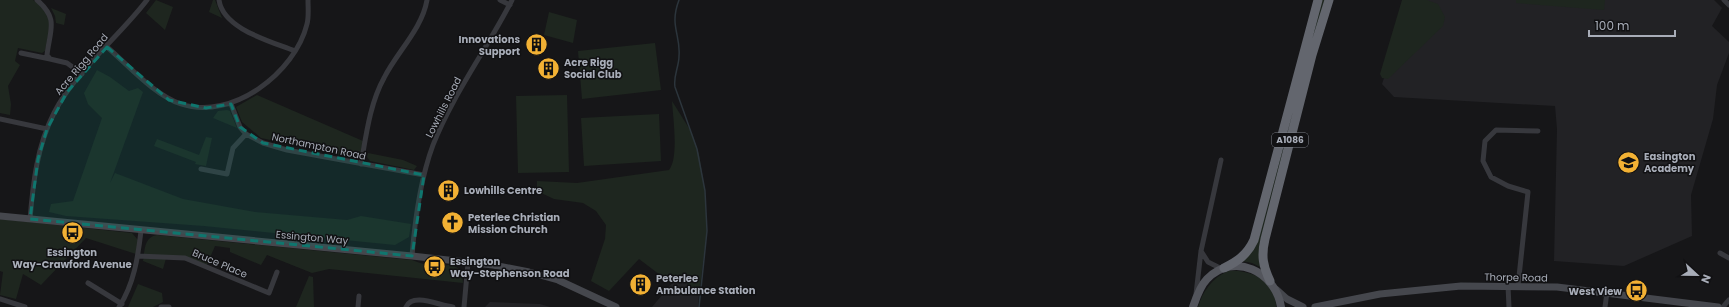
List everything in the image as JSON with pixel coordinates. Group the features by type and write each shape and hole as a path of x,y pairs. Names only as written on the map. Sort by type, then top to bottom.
{"highway":[{"name":"A1086","path":"1223,268 1239,260 1249,249 1254,240 1318,0"},
{"name":"A1086","path":"1270,281 1262,262 1262,253 1312,55 1329,0"}],"main road":[{"path":"1193,307 1206,280 1223,268 1245,266 1255,269 1270,281 1277,290 1281,307"}],"street":[{"path":"37,0 48,9 52,22 47,55 50,58"},
{"path":"218,0 222,12 237,27 294,51"},
{"path":"107,47 156,91 169,100 186,106 206,108 231,104 254,92 271,79 294,51 308,24 308,0"},
{"path":"361,164 373,110 383,79 420,21 427,0"},
{"path":"500,0 511,2"},
{"path":"1724,0 1729,5"},
{"name":"Acre Rigg Road","path":"30,219 36,170 47,129 55,112 67,92 145,1"},
{"name":"Lowhills Road","path":"412,256 416,218 424,175 433,145 443,122 511,2"},
{"path":"22,53 67,63 82,74"},
{"name":"Northampton Road","path":"231,104 235,117 246,134 263,143 287,150 424,175"},
{"path":"0,119 47,129"},
{"path":"1518,286 1528,192 1508,186 1492,177 1483,161 1485,140 1496,130 1538,131"},
{"path":"200,169 227,174 234,148 246,134"},
{"path":"1196,299 1201,251 1221,160"},
{"name":"Essington Way","path":"0,216 141,231 412,256 468,264 492,265 529,272 558,280 616,307"},
{"path":"88,283 121,305 132,280 138,256 141,231"},
{"path":"1201,251 1208,262 1223,268"},
{"path":"1720,253 1729,258"},
{"name":"Bruce Place","path":"138,256 184,258 269,294 277,272"},
{"path":"464,307 468,264"},
{"name":"Thorpe Road","path":"1314,307 1380,294 1461,286 1518,286 1607,292 1718,307"},
{"path":"1508,286 1509,307"},
{"path":"1277,290 1287,299 1303,307"},
{"path":"1605,307 1607,292"},
{"path":"358,307 359,296"},
{"path":"0,299 22,306"},
{"path":"406,307 408,303 415,300 453,307"},
{"path":"1723,307 1729,300"},
{"path":"161,307 169,307"}],"highlighted area":[{"path":"107,47 169,100 206,108 231,104 240,127 263,143 424,175 412,256 30,219 38,159 47,129 67,92"}],"shaded area":[{"path":"0,0 33,0 47,13 51,22 45,51 42,53 18,48 15,61 20,65 8,86 11,104 10,115 0,113"},
{"path":"156,0 173,7 165,30 146,13"},
{"path":"213,0 215,0 222,18 209,12"},
{"path":"1321,0 1326,0 1260,267 1252,263 1242,261 1252,250"},
{"path":"1402,0 1427,0 1438,4 1445,17 1443,26 1388,79 1382,78 1380,74"},
{"name":"Easington Academy","path":"1409,0 1714,0 1722,8 1712,26 1729,42 1729,53 1717,85 1713,119 1691,195 1692,236 1624,266 1554,261 1557,129 1555,106 1394,97 1382,84"},
{"path":"1516,0 1605,0 1604,10 1516,3"},
{"path":"51,8 66,14 64,25 56,23 55,16"},
{"path":"549,12 577,20 573,43 544,35"},
{"path":"655,43 661,90 582,99 578,51"},
{"path":"97,70 110,77 129,91 138,88 143,92 110,183 115,173 183,199 255,212 347,220 361,216 411,224 409,237 395,245 204,226 66,216 49,212 51,204 73,201 102,118 88,104 84,93"},
{"path":"257,95 363,141 360,155 356,158 261,138 242,122 236,107"},
{"path":"567,95 569,172 518,173 516,96"},
{"path":"672,101 692,133 699,154 705,191 707,231 699,294 678,276 668,281 639,259 609,291 591,281 605,239 606,225 596,211 583,203 554,199 537,191 537,181 577,183 669,170 674,157 675,147"},
{"path":"218,111 230,111 237,128 213,118"},
{"path":"659,114 661,161 584,166 581,118"},
{"path":"206,137 212,138 206,166 195,164 196,162 154,146 157,139 199,155"},
{"path":"368,153 403,160 417,166 414,170 370,161 367,157"},
{"path":"0,219 132,233 138,240 136,254 86,238 41,285 23,274 16,299 0,295 3,272 0,271"},
{"path":"157,235 412,260 427,265 436,266 451,264 462,271 463,283 329,269 312,273 267,255 261,265 230,252 230,248 215,246 206,267 167,255 163,269 143,261 147,241 153,236"},
{"path":"1228,271 1245,272 1261,278 1272,290 1276,307 1198,307 1205,290 1217,277"},
{"path":"309,276 313,277 314,307 296,307"},
{"path":"678,276 699,294 698,307 652,307"},
{"path":"138,284 162,293 163,302 153,307 128,307"},
{"path":"490,302 540,304 550,307 485,307"}],"waterway":[{"path":"679,0 675,17 679,49 675,87 697,149 705,191 707,231 699,307"}],"place":[{"name":"Innovations Support","path":"536,45"},
{"name":"Acre Rigg Social Club","path":"548,68"},
{"name":"Easington Academy","path":"1628,162"},
{"name":"Lowhills Centre","path":"448,190"},
{"name":"Peterlee Christian Mission Church","path":"453,223"},
{"name":"Essington Way-Crawford Avenue","path":"72,232"},
{"name":"Essington Way-Stephenson Road","path":"435,267"},
{"name":"Peterlee Ambulance Station","path":"641,284"},
{"name":"West View","path":"1637,291"}]}
